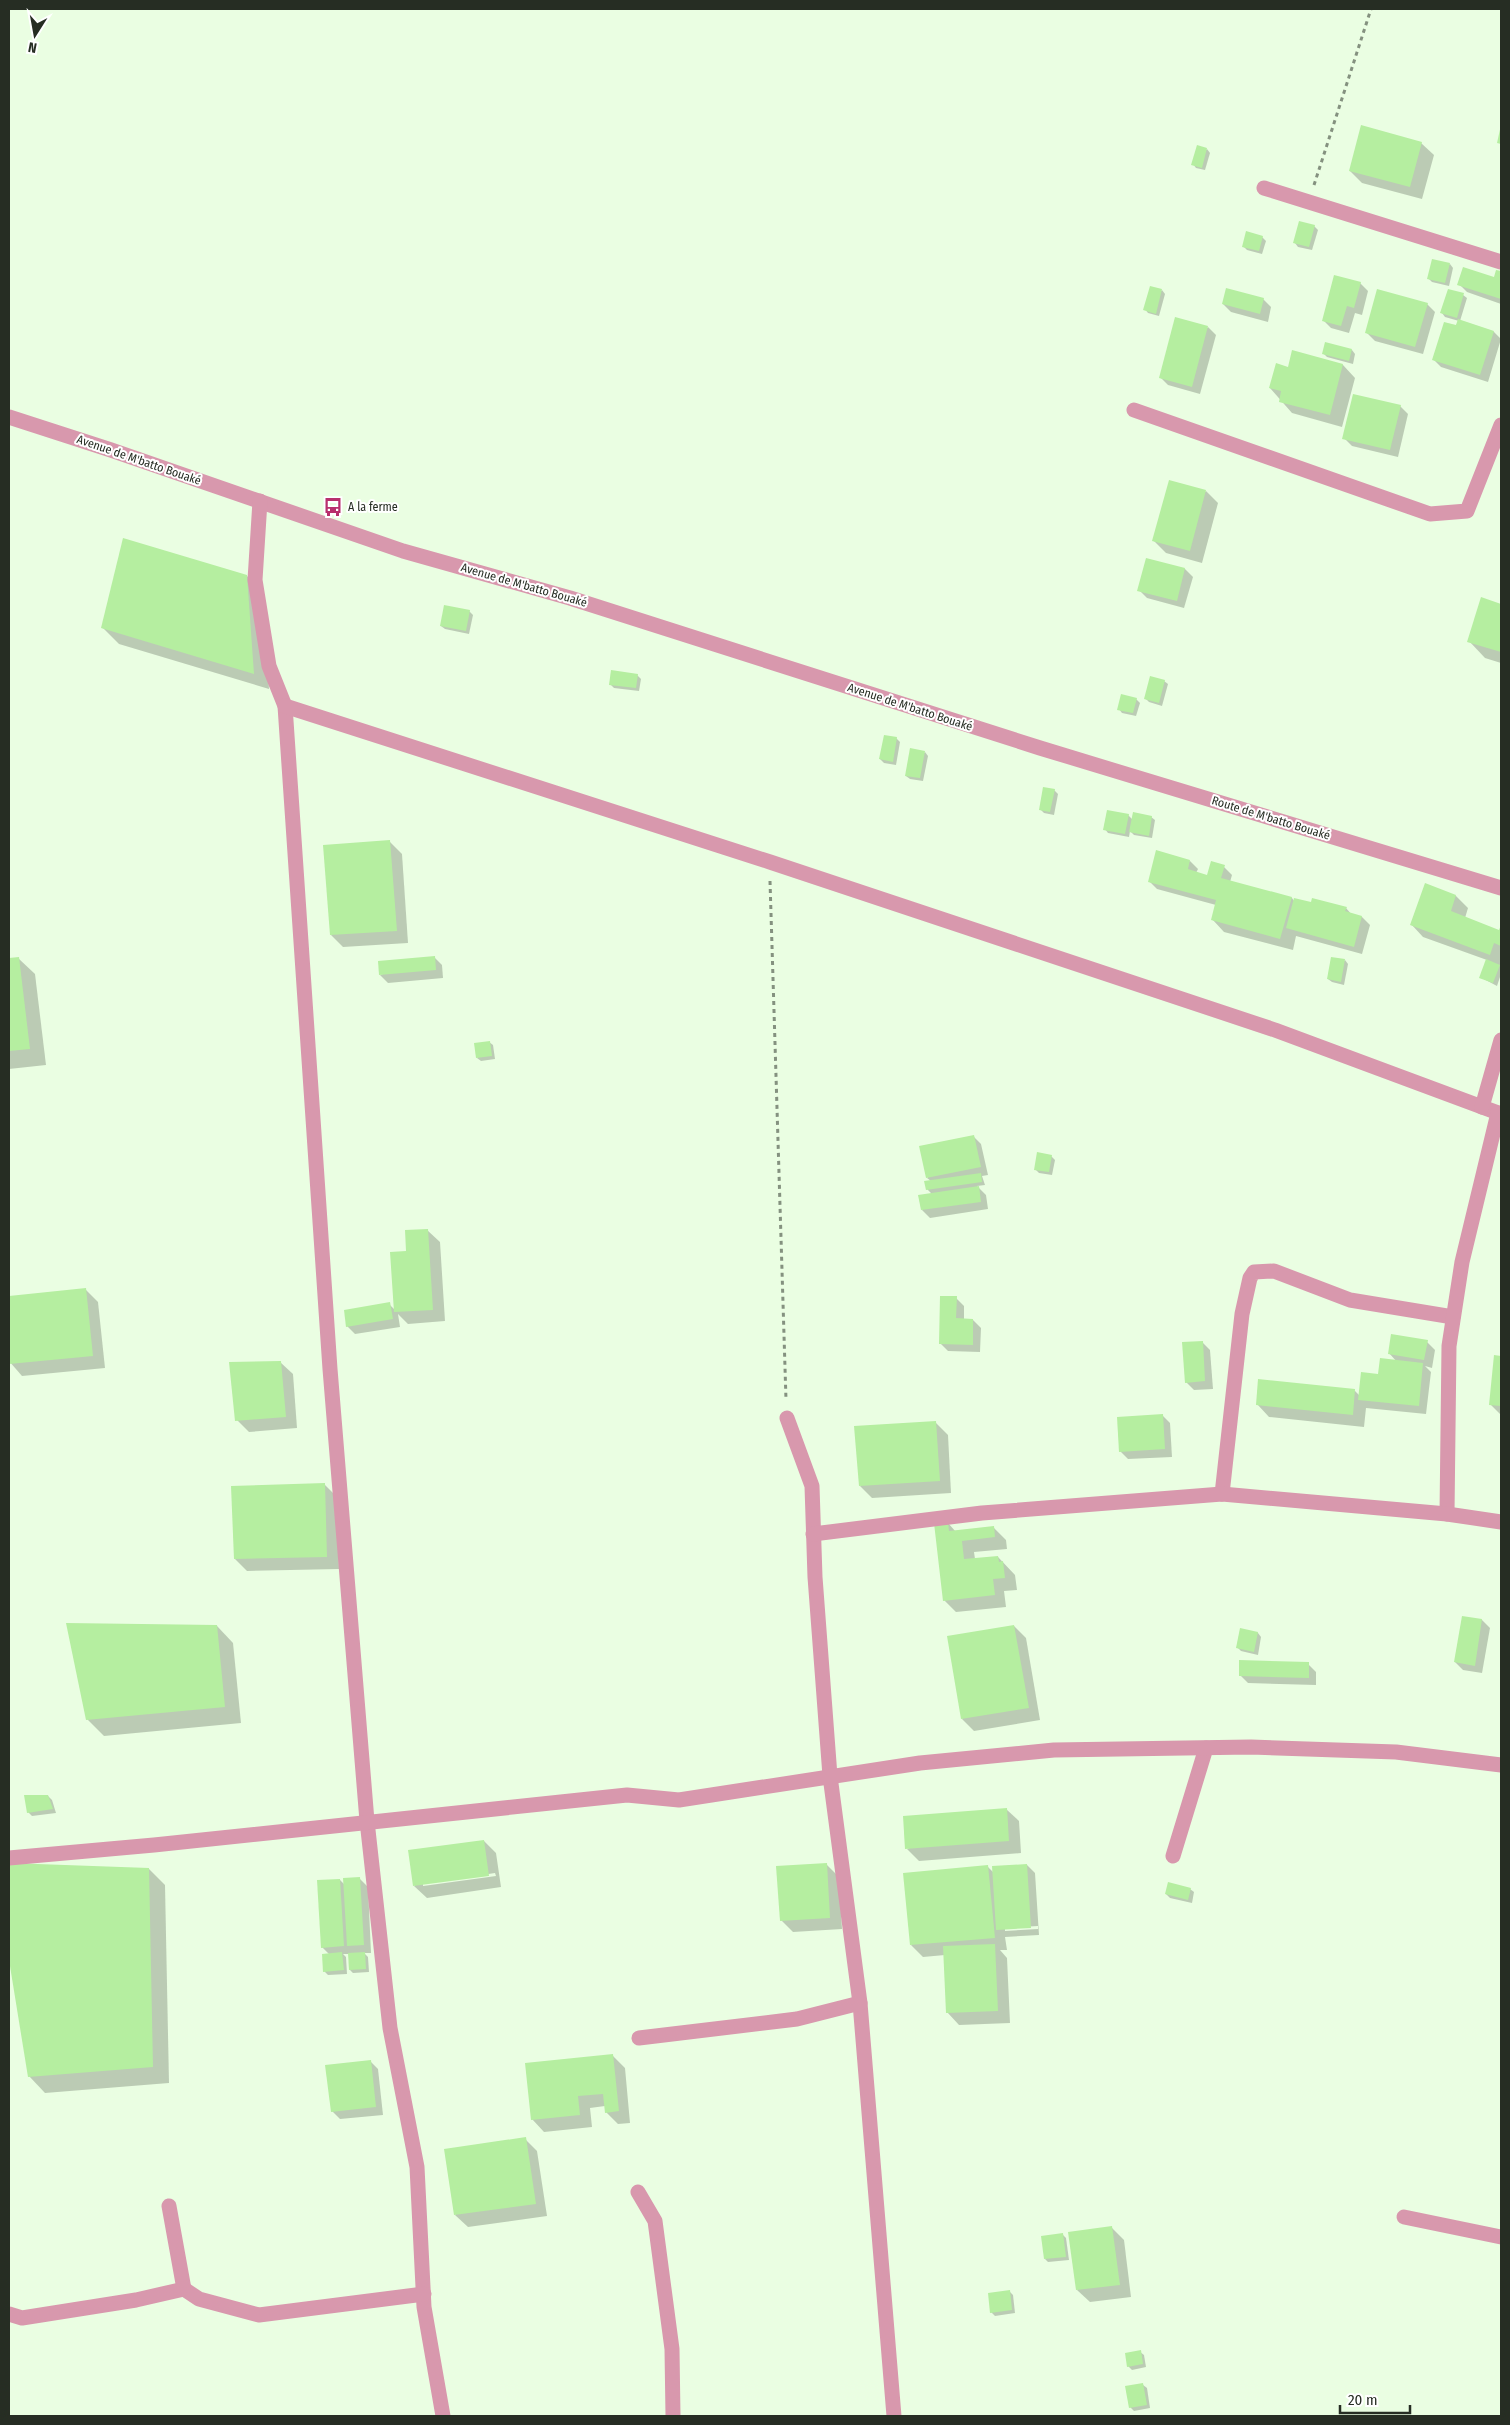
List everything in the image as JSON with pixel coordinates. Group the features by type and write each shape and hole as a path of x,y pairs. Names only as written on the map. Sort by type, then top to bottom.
{"street":[{"path":"1264,188 1501,262"},
{"path":"1134,410 1430,514 1467,511 1501,425"},
{"name":"Avenue de M'batto Bouaké","path":"9,417 403,551 570,598 1040,748"},
{"path":"260,501 255,580 269,666 285,706 330,1369 367,1821 390,2028 417,2167 424,2294 443,2416"},
{"path":"285,706 770,862 1275,1030 1500,1113 1472,1215 1448,1346 1447,1514"},
{"name":"Route de M'batto Bouaké","path":"1040,748 1501,888"},
{"path":"1482,1107 1501,1040"},
{"path":"1222,1494 1242,1314 1250,1278 1254,1272 1274,1271 1350,1300 1453,1317"},
{"path":"787,1418 812,1486 830,1776 860,2003 894,2416"},
{"path":"814,1534 982,1513 1222,1494 1447,1514 1501,1522"},
{"path":"9,1858 154,1845 627,1795 679,1800 920,1762 1054,1750 1251,1746 1396,1752 1501,1765"},
{"path":"1173,1856 1206,1748"},
{"path":"639,2038 797,2019 860,2003"},
{"path":"638,2192 655,2221 672,2349 674,2416"},
{"path":"169,2206 184,2289 199,2299 259,2315 424,2294"},
{"path":"1404,2217 1501,2237"},
{"path":"9,2314 22,2318 136,2300 184,2289"}],"path":[{"path":"1309,202 1371,9"},
{"path":"770,862 787,1418"}],"building":[{"path":"1361,125 1422,142 1410,187 1349,171"},
{"path":"1501,125 1501,144 1497,143"},
{"path":"1197,145 1207,148 1202,168 1191,165"},
{"path":"1299,221 1315,225 1309,247 1293,243"},
{"path":"1246,231 1263,236 1259,251 1242,247"},
{"path":"1432,259 1450,263 1445,283 1427,279"},
{"path":"1463,267 1494,277 1496,270 1501,271 1501,299 1457,285"},
{"path":"1334,275 1361,282 1354,308 1347,306 1341,326 1322,321"},
{"path":"1150,286 1162,289 1156,314 1143,310"},
{"path":"1226,288 1264,298 1260,314 1222,304"},
{"path":"1377,289 1428,303 1415,347 1365,333"},
{"path":"1448,289 1464,293 1457,318 1440,313"},
{"path":"1175,317 1208,326 1192,387 1159,378"},
{"path":"1458,319 1494,331 1480,375 1432,360 1444,322 1456,325"},
{"path":"1325,342 1352,349 1349,361 1322,354"},
{"path":"1292,350 1343,364 1330,415 1279,402 1281,391 1269,388 1276,363 1288,367"},
{"path":"1353,394 1401,405 1390,450 1342,439"},
{"path":"1169,480 1206,490 1190,551 1152,541"},
{"path":"123,538 247,575 254,674 101,628"},
{"path":"1146,558 1185,568 1177,601 1137,591"},
{"path":"1481,597 1501,604 1501,652 1467,642"},
{"path":"444,605 470,610 466,631 440,626"},
{"path":"611,670 638,674 636,688 609,685"},
{"path":"1150,676 1165,680 1159,703 1144,699"},
{"path":"1121,694 1137,698 1133,713 1117,710"},
{"path":"884,735 897,737 893,762 879,759"},
{"path":"910,748 925,751 920,778 905,776"},
{"path":"1043,787 1055,789 1050,812 1039,810"},
{"path":"1107,810 1129,814 1125,834 1103,830"},
{"path":"1133,812 1152,816 1149,836 1129,832"},
{"path":"390,840 397,931 330,935 323,845"},
{"path":"1156,850 1190,860 1188,869 1207,875 1211,861 1225,865 1221,878 1292,897 1280,939 1211,920 1216,900 1148,882"},
{"path":"1425,883 1456,895 1451,911 1499,930 1501,925 1501,946 1494,943 1490,955 1410,925"},
{"path":"1294,898 1311,902 1312,898 1347,907 1345,911 1362,916 1354,947 1286,928"},
{"path":"435,956 436,970 379,975 378,961"},
{"path":"19,957 30,1049 9,1051 9,958"},
{"path":"1331,957 1345,959 1341,982 1327,979"},
{"path":"1486,959 1500,965 1493,983 1479,978"},
{"path":"490,1041 492,1056 476,1058 474,1043"},
{"path":"974,1135 981,1167 926,1178 919,1146"},
{"path":"1037,1152 1052,1155 1049,1172 1034,1170"},
{"path":"981,1173 982,1182 926,1190 924,1181"},
{"path":"979,1186 981,1202 921,1210 918,1195"},
{"path":"428,1229 433,1310 394,1312 390,1252 406,1251 405,1230"},
{"path":"86,1288 93,1356 9,1364 9,1296"},
{"path":"940,1296 957,1296 956,1318 973,1319 973,1345 939,1344"},
{"path":"390,1302 393,1319 346,1327 344,1310"},
{"path":"1391,1334 1428,1340 1424,1360 1388,1354"},
{"path":"1203,1341 1205,1381 1185,1383 1182,1342"},
{"path":"1494,1355 1501,1356 1501,1406 1489,1405"},
{"path":"1380,1358 1423,1363 1419,1406 1358,1400 1361,1372 1378,1374"},
{"path":"281,1361 286,1417 235,1421 229,1362"},
{"path":"1258,1379 1355,1389 1353,1415 1256,1405"},
{"path":"1163,1414 1165,1449 1119,1452 1117,1417"},
{"path":"936,1421 940,1481 859,1486 854,1426"},
{"path":"325,1483 327,1557 234,1559 231,1486"},
{"path":"948,1522 949,1531 994,1526 995,1537 962,1541 964,1559 998,1556 999,1562 1003,1561 1005,1578 993,1579 995,1595 943,1601 934,1523"},
{"path":"1462,1616 1482,1619 1475,1666 1454,1662"},
{"path":"66,1623 217,1625 225,1707 86,1720"},
{"path":"1014,1625 1029,1708 961,1719 947,1636"},
{"path":"1240,1628 1258,1632 1254,1652 1236,1648"},
{"path":"1239,1660 1309,1662 1309,1678 1239,1676"},
{"path":"24,1795 48,1795 53,1809 27,1813"},
{"path":"1007,1808 1009,1841 905,1849 903,1816"},
{"path":"484,1840 489,1876 413,1886 408,1850"},
{"path":"9,1863 149,1868 153,2067 28,2077 9,1960"},
{"path":"827,1863 830,1918 780,1921 776,1866"},
{"path":"1027,1864 1031,1928 996,1930 992,1866"},
{"path":"988,1865 995,1938 910,1945 903,1873"},
{"path":"360,1877 364,1945 347,1946 343,1878"},
{"path":"340,1879 344,1946 321,1948 317,1880"},
{"path":"1168,1882 1191,1888 1188,1900 1165,1894"},
{"path":"995,1944 998,2011 946,2013 943,1946"},
{"path":"342,1952 344,1970 323,1972 322,1954"},
{"path":"365,1952 366,1969 349,1970 348,1953"},
{"path":"613,2054 619,2111 605,2113 603,2094 578,2096 580,2115 531,2120 525,2063"},
{"path":"371,2060 376,2107 331,2112 325,2065"},
{"path":"526,2137 536,2204 454,2215 444,2149"},
{"path":"1112,2226 1120,2285 1076,2290 1068,2232"},
{"path":"1063,2233 1066,2257 1044,2259 1041,2236"},
{"path":"1010,2290 1012,2310 990,2313 988,2293"},
{"path":"1141,2350 1143,2364 1127,2367 1125,2353"},
{"path":"1143,2383 1147,2405 1129,2408 1125,2386"}],"place":[{"name":"A la ferme","path":"333,507"}]}
